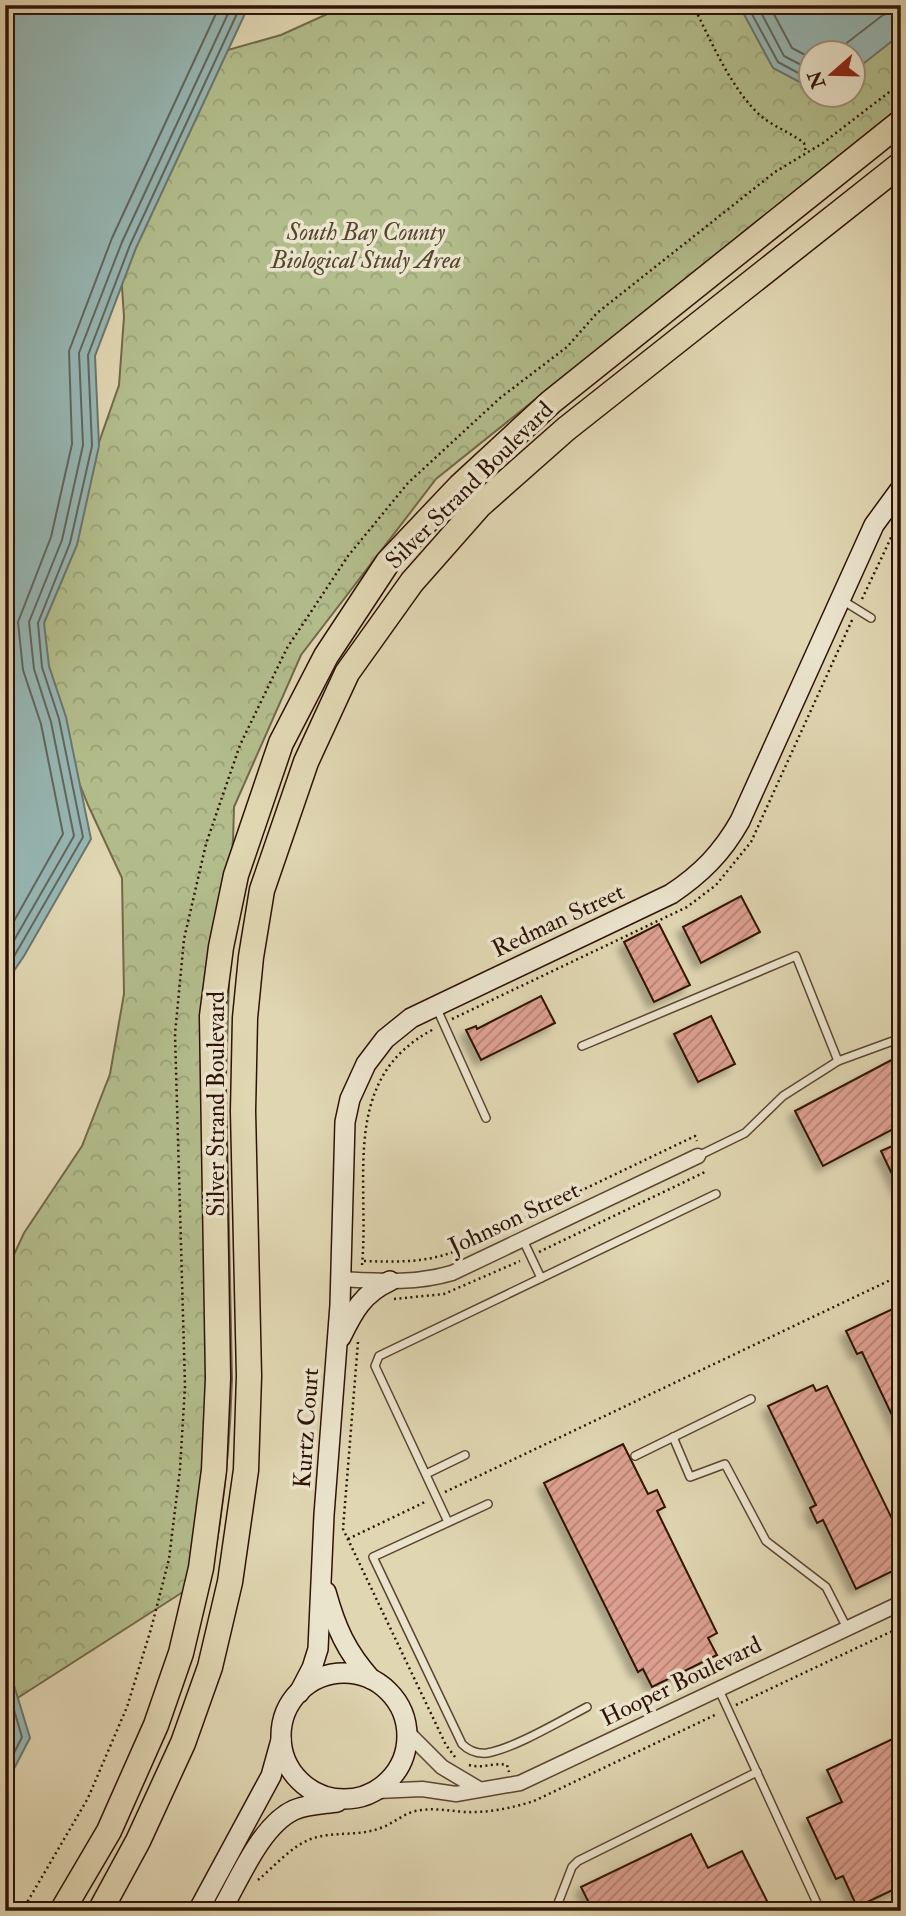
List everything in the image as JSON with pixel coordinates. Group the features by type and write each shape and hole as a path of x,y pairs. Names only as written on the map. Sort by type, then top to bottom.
{"highway":[{"name":"Silver Strand Boulevard","path":"62,1911 109,1830 156,1725 181,1653 201,1568 214,1470 218,1378 212,1016 221,947 236,875 281,743 326,656 388,562 460,486 551,402 901,122"},
{"name":"Silver Strand Boulevard","path":"100,1911 138,1841 183,1743 210,1667 230,1582 246,1470 249,1376 243,1111 244,1018 262,890 306,762 347,673 412,582 479,506 566,429 901,164"}],"street":[{"name":"Redman Street","path":"341,1279 345,1122 357,1080 377,1048 403,1024 435,1005 671,894 705,869 729,841 740,821 874,525 901,488"},
{"name":"Johnson Street","path":"341,1279 430,1279 452,1273 701,1155"},
{"name":"Kurtz Court","path":"299,1693 318,1649 324,1515 341,1279"},
{"path":"334,1380 341,1337 352,1315 365,1297 390,1281"},
{"name":"Kurtz Court","path":"323,1580 343,1642 349,1654 372,1680"},
{"name":"Hooper Boulevard","path":"377,1791 412,1789 456,1794 479,1788 494,1789 534,1778 901,1603"},
{"path":"198,1911 271,1776 286,1712 299,1693 318,1679 341,1673 357,1674 372,1680 390,1693 402,1711 407,1732 406,1749 400,1766 390,1780 377,1791 354,1799 302,1807 291,1811 276,1823 261,1840 221,1911"},
{"path":"407,1732 442,1768 479,1788"},
{"path":"281,1736 284,1754 291,1770 303,1784 318,1794 336,1799 354,1799"}],"lane":[{"path":"840,599 871,618"},
{"path":"582,1046 796,956 838,1061"},
{"path":"435,1005 486,1118"},
{"path":"701,1155 745,1133 783,1096 838,1061 901,1038"},
{"path":"448,1522 375,1366 379,1356 716,1194"},
{"path":"523,1240 541,1278"},
{"path":"635,1456 751,1399"},
{"path":"673,1437 690,1477 725,1464 766,1541 827,1587 847,1629"},
{"path":"426,1474 465,1455"},
{"path":"488,1504 373,1558 462,1744 469,1751 487,1753 587,1707"},
{"path":"719,1690 816,1901"},
{"path":"555,1911 572,1867 578,1861 757,1772"}],"path":[{"path":"693,5 739,91 763,117 804,143 806,153"},
{"path":"22,1911 88,1798 127,1707 169,1559 180,1469 185,1386 175,1034 187,926 206,844 240,745 287,648 348,556 408,482 500,398 558,354 597,313 775,172 823,143 901,83"},
{"path":"866,590 901,519"},
{"path":"363,1261 411,1263 453,1252 695,1136 701,1155"},
{"path":"348,1539 901,1275"},
{"path":"258,1881 296,1849 316,1837 363,1833 384,1827 417,1810 466,1812 519,1806 901,1627"},
{"path":"887,1911 901,1904"}],"green space":[{"name":"South Bay County Biological Study Area","path":"347,5 901,5 901,106 436,479 301,655 234,807 226,1082 232,1379 226,1477 211,1574 5,1706 5,1274 24,1233 82,1146 110,1074 124,994 122,878 88,805 48,706 34,628 119,385 124,317 120,257 203,57 281,35"}],"water":[{"path":"5,5 249,5 136,248 95,356 99,446 77,545 44,623 49,666 66,717 91,839 5,984"},
{"path":"739,5 901,5 901,34 867,61 867,38 797,38 797,81 773,68"},
{"path":"13,1682 30,1738 5,1786 5,1684"}],"building":[{"path":"741,896 760,932 701,963 683,927"},
{"path":"659,924 690,985 654,1002 624,942"},
{"path":"541,996 555,1023 481,1060 466,1030 476,1026 477,1029"},
{"path":"711,1016 735,1064 698,1082 674,1034"},
{"path":"901,1055 901,1125 823,1166 795,1111"},
{"path":"901,1142 901,1193 881,1151"},
{"path":"901,1305 901,1434 862,1352 857,1354 846,1331"},
{"path":"813,1385 816,1391 827,1386 901,1537 901,1567 856,1589 823,1520 817,1523 810,1508 816,1505 768,1406"},
{"path":"623,1444 648,1494 657,1490 665,1507 657,1511 717,1633 708,1638 717,1655 652,1687 643,1669 638,1672 544,1483"},
{"path":"901,1735 901,1886 857,1907 843,1876 836,1879 807,1818 842,1802 827,1770"},
{"path":"691,1834 708,1868 742,1851 771,1909 593,1911 581,1887"}]}
